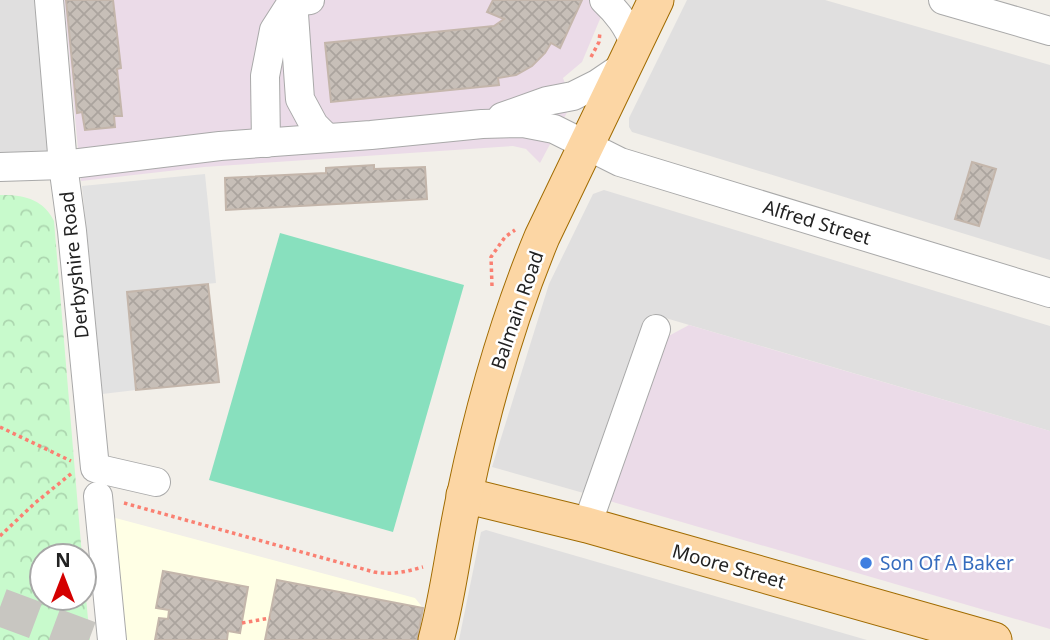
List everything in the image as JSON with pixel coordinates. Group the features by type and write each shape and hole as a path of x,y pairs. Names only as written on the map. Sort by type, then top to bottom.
{"main road":[{"name":"Balmain Road","path":"436,640 464,495 490,393 528,270 656,0"},
{"name":"Moore Street","path":"464,495 587,525 994,640"}],"street":[{"name":"Derbyshire Road","path":"48,0 95,468 156,482"},
{"path":"943,0 1050,31"},
{"path":"273,143 264,76 274,30 298,1"},
{"path":"273,143 295,121 300,99 298,1"},
{"path":"0,167 63,164 220,146 482,124 547,101 573,96 597,84 630,54 628,26 607,2"},
{"path":"300,99 314,125 327,138"},
{"name":"Alfred Street","path":"482,124 541,125 620,162 1050,293"},
{"path":"587,525 656,329"},
{"path":"98,496 112,640"}],"path":[{"path":"587,62 599,42 607,2"},
{"path":"0,427 80,466 0,536"},
{"path":"98,496 374,572 388,575 423,567"},
{"path":"242,622 270,618"}],"shaded area":[{"path":"0,0 47,0 63,165 0,167"},
{"path":"64,0 608,0 582,62 563,78 572,103 540,163 526,149 513,146 204,167 81,181"},
{"path":"687,0 825,0 1050,65 1050,260 632,132 629,118"},
{"path":"205,174 216,283 127,292 136,390 102,394 82,186"},
{"path":"604,190 1050,326 1050,431 652,314 587,494 492,467 549,284 593,194"},
{"path":"689,325 1050,431 1050,629 606,500 663,339"},
{"path":"108,516 415,598 423,608 417,640 121,640"},
{"path":"486,530 867,640 459,640 481,532"}],"green space":[{"path":"0,195 32,199 50,214 54,221 81,542 28,542 28,612 87,612 90,640 0,640"},
{"path":"280,233 464,285 393,532 209,480"}],"building":[{"path":"66,0 113,0 121,68 117,69 122,116 114,116 115,127 85,130 82,112 77,113"},
{"path":"493,0 582,0 560,48 551,43 532,66 516,75 498,78 499,85 331,102 325,43 494,26 504,19 487,12"},
{"path":"972,162 996,169 979,226 955,219"},
{"path":"374,165 374,169 425,167 427,199 226,210 225,178 326,173 326,168"},
{"path":"208,284 219,382 136,390 127,292"},
{"path":"163,571 248,587 240,633 228,631 227,640 155,640 159,618 168,619 169,610 156,608"},
{"path":"277,580 423,608 417,640 265,640"}],"tunnel":[{"path":"0,607 89,640"}],"place":[{"name":"Son Of A Baker","path":"866,563"}]}
